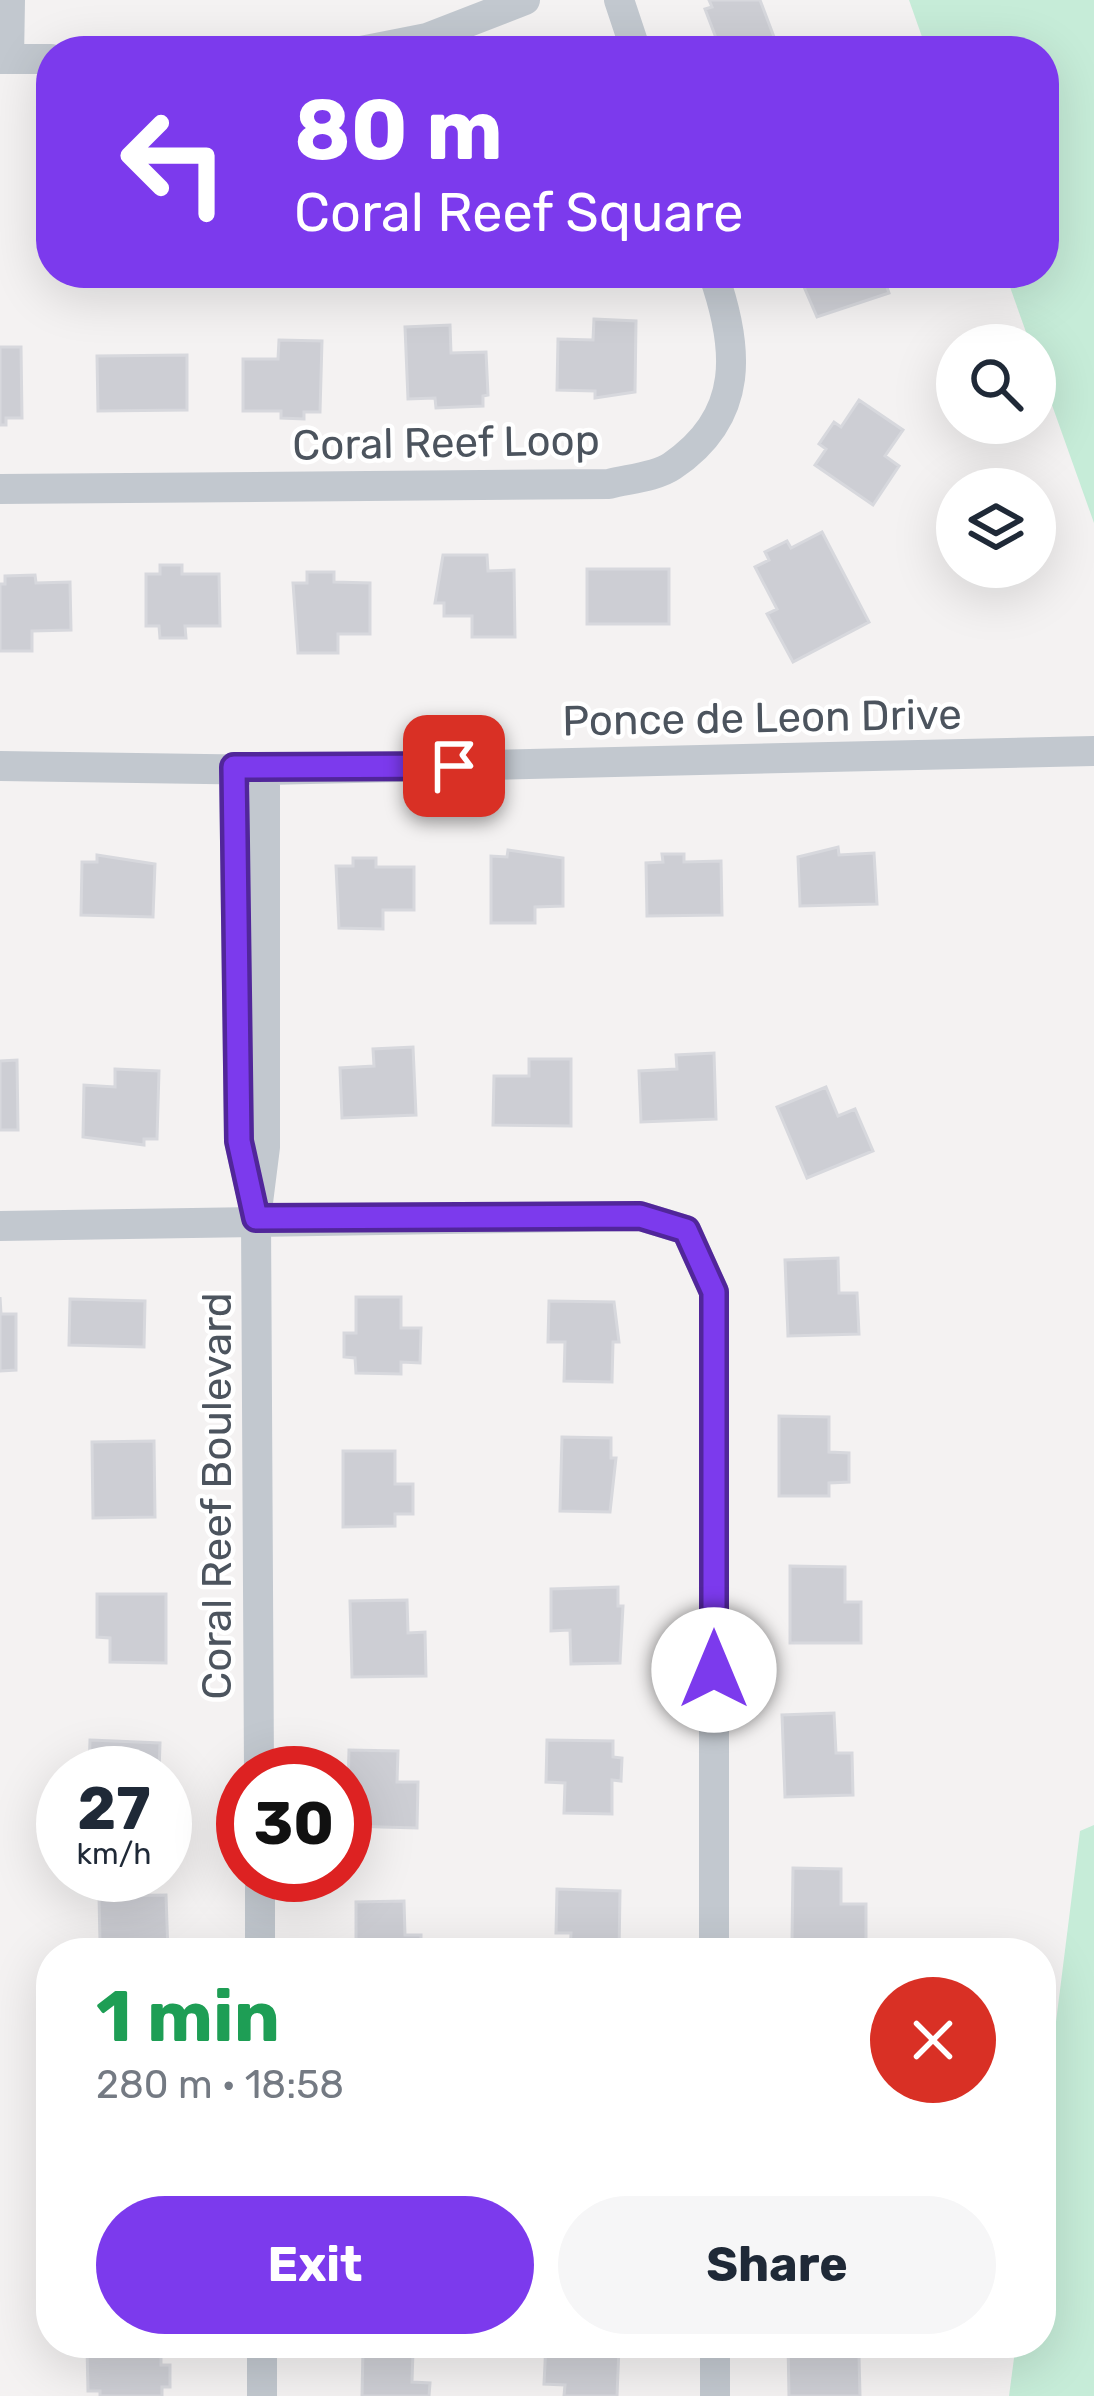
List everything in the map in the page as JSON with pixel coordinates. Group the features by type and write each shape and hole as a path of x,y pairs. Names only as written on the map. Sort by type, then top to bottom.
{"street":[{"path":"10,0 5,59 36,58"},
{"path":"433,36 525,0"},
{"path":"619,0 631,36"},
{"name":"Coral Reef Loop","path":"0,489 609,484 670,468 709,433 733,383 728,317 718,288"},
{"name":"Ponce de Leon Drive","path":"0,766 249,769 1094,751"},
{"name":"Coral Reef Boulevard","path":"249,769 239,1141 256,1218 259,1746"},
{"path":"0,1226 256,1218 640,1216 686,1230 714,1292 715,1938"},
{"path":"260,1902 260,1938"},
{"path":"262,2358 262,2396"},
{"path":"715,2358 715,2396"}],"green space":[{"path":"909,0 1094,0 1094,523 1056,416 1056,324 1023,324 1010,288 1059,288 1059,36 922,36"},
{"path":"1094,1825 1094,2396 1009,2396 1014,2358 1056,2358 1056,2022 1080,1831"}],"building":[{"path":"709,0 760,0 774,36 715,36 705,9 712,7"},
{"path":"804,288 887,288 889,293 817,317"},
{"path":"594,319 636,321 635,392 595,398 595,391 557,390 558,339 593,340"},
{"path":"450,325 451,353 486,352 488,395 483,396 483,406 436,408 435,398 408,399 405,327"},
{"path":"279,340 322,341 320,412 304,412 304,419 281,418 281,411 243,411 243,359 278,359"},
{"path":"0,347 21,347 22,418 6,418 6,425 0,425"},
{"path":"187,355 187,410 98,411 97,356"},
{"path":"859,400 903,430 885,456 899,466 873,505 815,465 826,449 819,444 834,422 841,427"},
{"path":"822,532 869,622 793,662 767,614 777,609 755,567 769,560 765,552 787,541 791,548"},
{"path":"443,555 487,555 488,571 514,570 515,637 472,637 472,616 444,616 444,603 435,603"},
{"path":"160,565 182,565 182,574 219,574 220,626 185,626 186,638 160,638 159,626 146,626 146,574 160,574"},
{"path":"587,569 669,569 669,624 587,624"},
{"path":"307,572 334,572 334,582 370,583 370,634 338,634 338,653 298,653 293,583 307,583"},
{"path":"35,575 36,583 70,582 71,630 32,631 32,651 0,651 0,584 5,584 5,576"},
{"path":"838,847 839,855 874,853 877,904 800,906 798,857"},
{"path":"508,850 563,858 563,906 535,907 535,923 491,923 491,856 507,857"},
{"path":"662,854 684,854 684,862 721,861 722,915 647,916 646,863 663,862"},
{"path":"97,855 155,864 153,917 81,915 82,862 97,862"},
{"path":"353,858 376,858 376,867 414,867 414,910 383,910 383,929 339,928 336,866 353,866"},
{"path":"413,1047 416,1115 342,1118 340,1068 374,1066 373,1049"},
{"path":"714,1053 716,1119 641,1122 639,1071 677,1069 676,1055"},
{"path":"529,1059 571,1059 571,1126 493,1125 494,1076 529,1076"},
{"path":"17,1060 18,1130 0,1130 0,1061"},
{"path":"115,1069 159,1071 157,1139 144,1139 144,1145 83,1137 84,1085 115,1087"},
{"path":"826,1087 838,1116 855,1109 873,1151 807,1178 777,1107"},
{"path":"838,1258 839,1293 857,1293 859,1334 788,1336 785,1260"},
{"path":"0,1297 1,1314 16,1314 16,1370 0,1371"},
{"path":"356,1297 401,1297 401,1328 421,1328 420,1363 401,1362 401,1374 356,1373 355,1358 344,1357 344,1333 356,1333"},
{"path":"70,1299 145,1301 144,1347 69,1345"},
{"path":"549,1301 614,1302 619,1342 613,1342 612,1382 564,1381 565,1342 548,1342"},
{"path":"779,1416 829,1417 829,1452 849,1453 849,1482 829,1483 829,1496 779,1496"},
{"path":"562,1437 611,1438 611,1458 616,1458 610,1512 560,1511"},
{"path":"154,1441 155,1517 93,1518 92,1442"},
{"path":"343,1451 395,1451 395,1484 413,1484 413,1514 395,1514 395,1526 343,1527"},
{"path":"790,1566 845,1567 845,1602 861,1602 861,1643 790,1643"},
{"path":"618,1587 618,1606 623,1606 620,1663 571,1664 570,1630 551,1631 551,1589"},
{"path":"97,1594 166,1594 166,1663 110,1662 110,1638 97,1637"},
{"path":"407,1600 408,1633 425,1632 426,1676 352,1677 350,1601"},
{"path":"834,1713 836,1753 852,1753 853,1795 785,1797 782,1715"},
{"path":"90,1740 160,1743 160,1746 90,1746"},
{"path":"547,1740 613,1741 613,1757 622,1758 621,1781 612,1780 612,1814 564,1813 565,1783 546,1782"},
{"path":"372,1750 398,1751 397,1782 418,1782 417,1828 372,1827"},
{"path":"793,1868 841,1869 841,1904 866,1904 866,1938 792,1938"},
{"path":"557,1889 620,1891 619,1938 571,1938 571,1933 556,1933"},
{"path":"404,1901 405,1935 421,1935 421,1938 356,1938 356,1902"},
{"path":"99,1902 166,1902 167,1938 100,1938"},
{"path":"87,2358 161,2358 161,2365 170,2365 170,2387 162,2387 162,2396 100,2396 100,2391 88,2391"},
{"path":"363,2358 413,2358 412,2382 430,2383 429,2396 362,2396"},
{"path":"545,2358 619,2358 617,2396 564,2396 565,2385 544,2384"},
{"path":"788,2358 859,2358 860,2396 789,2396"}],"route":[{"path":"454,766 234,767 239,1141 256,1218 640,1216 686,1230 714,1292 714,1670"}]}
